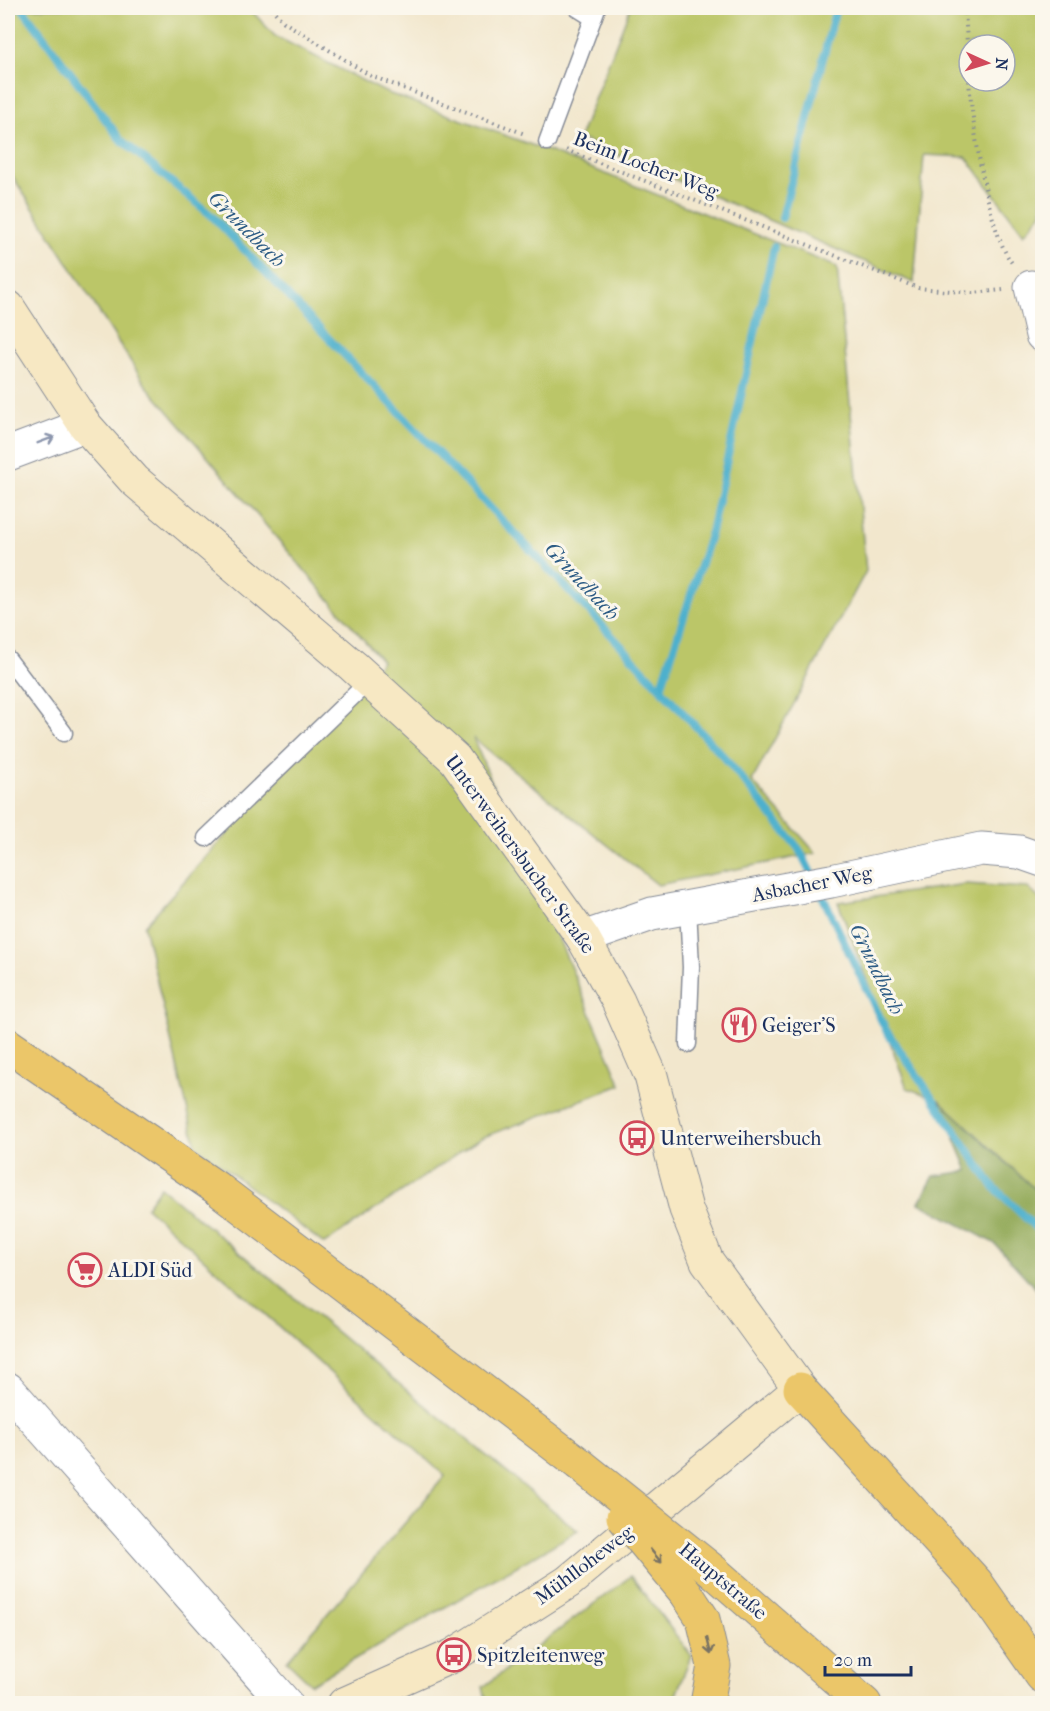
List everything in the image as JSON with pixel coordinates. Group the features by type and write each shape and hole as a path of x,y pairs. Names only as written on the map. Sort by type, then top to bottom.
{"main road":[{"path":"8,1045 218,1189 578,1463 686,1593 703,1619 714,1666 707,1704"},
{"path":"800,1389 976,1582 1042,1676"},
{"name":"Hauptstraße","path":"578,1463 713,1571 865,1704"}],"street":[{"path":"1030,287 1042,335"},
{"name":"Unterweihersbucher Straße","path":"8,307 85,425 134,480 369,681 455,759 584,938 618,1001 651,1076 686,1209 707,1261 800,1389"},
{"path":"8,454 85,425"},
{"name":"Asbacher Weg","path":"584,938 652,914 819,883 981,849 1019,852 1042,860"},
{"path":"8,1389 286,1704"},
{"name":"Mühlloheweg","path":"344,1704 454,1655 568,1582 800,1389"}],"lane":[{"path":"547,142 595,13 577,8"},
{"path":"8,659 64,733"},
{"path":"206,838 369,681"},
{"path":"688,907 691,967 688,1044"}],"path":[{"name":"Beim Locher Weg","path":"270,8 284,22 370,76 547,142 918,288 973,293 1030,287"},
{"path":"965,8 966,33"},
{"path":"970,93 971,116 978,149 1004,254 1030,287"}],"green space":[{"path":"8,8 249,8 275,36 385,92 551,152 837,267 866,571 752,781 816,853 658,885 473,738 621,1085 481,1138 324,1244 196,1146 144,926 382,661 145,384 8,169"},
{"path":"630,8 1042,8 1042,213 1024,234 966,157 924,155 914,283 579,138"},
{"path":"966,884 1028,888 1042,901 1042,1196 939,1100 907,1088 838,902"},
{"path":"939,1100 1042,1196 1042,1295 994,1243 919,1203 934,1176 968,1171"},
{"path":"160,1187 578,1531 311,1684 287,1661 445,1476 146,1207"},
{"path":"631,1576 691,1655 673,1703 487,1703 483,1687"}],"waterway":[{"name":"Grundbach","path":"22,8 120,139 212,216 600,623 724,757 799,849 813,877"},
{"path":"782,218 836,8"},
{"path":"661,688 711,532 774,247"},
{"name":"Grundbach","path":"820,891 886,1030 993,1186 1042,1234"}],"place":[{"name":"Geiger’S","path":"739,1025"},
{"name":"Unterweihersbuch","path":"637,1138"},
{"name":"ALDI Süd","path":"85,1270"},
{"name":"Spitzleitenweg","path":"454,1655"}]}
